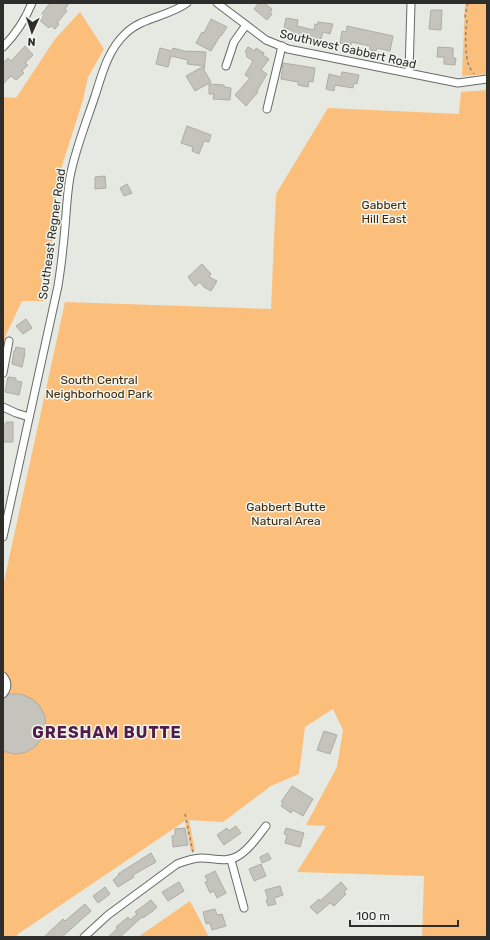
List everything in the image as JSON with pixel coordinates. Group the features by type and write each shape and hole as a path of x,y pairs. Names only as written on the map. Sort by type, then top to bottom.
{"street":[{"path":"3,47 18,31 26,18 32,3"},
{"name":"Southeast Regner Road","path":"3,537 58,286 72,167 106,64 114,46 125,33 139,24 177,9 187,3"},
{"name":"Southwest Gabbert Road","path":"217,3 266,40 282,46 458,83 487,79"},
{"path":"408,73 411,3"},
{"path":"226,66 234,42 246,25"},
{"path":"267,109 282,46"},
{"path":"3,373 9,341"},
{"path":"3,407 16,413 29,416"},
{"path":"3,676 6,679 7,684 7,688 3,694"},
{"path":"84,937 108,915 170,869 185,861 195,859 206,858 231,860 239,856 266,826"},
{"path":"231,860 244,908"}],"path":[{"path":"468,3 465,16 467,21 466,42 468,60 469,66 479,80"},
{"path":"185,814 195,859"}],"green space":[{"path":"465,3 487,3 487,74 462,76"},
{"path":"80,12 104,49 88,77 83,100 60,172 54,211 51,262 45,301 22,301 6,335 3,347 3,97 16,98 55,39"},
{"name":"Gabbert Butte Natural Area","path":"487,90 487,937 422,937 424,876 297,872 326,826 306,825 337,767 343,730 333,709 305,727 299,774 271,786 223,822 189,820 195,851 191,851 185,821 18,934 16,937 3,937 3,586 65,302 271,309 276,194 328,108 459,114 461,92"},
{"path":"190,901 209,937 138,937"}],"building":[{"path":"50,3 69,3 65,9 67,11 57,23 59,24 55,29 51,26 49,28 38,19"},
{"path":"259,3 264,3 272,9 270,13 272,14 267,20 254,9"},
{"path":"431,10 442,10 441,30 429,29"},
{"path":"286,18 298,20 297,26 314,30 315,24 317,25 318,22 333,24 330,34 323,32 321,39 292,34 292,30 284,28"},
{"path":"211,19 227,27 211,51 196,43 202,32 204,33"},
{"path":"347,26 393,36 390,51 377,48 376,51 370,50 370,46 351,42 351,45 340,43 342,31 346,32"},
{"path":"25,46 33,55 25,63 28,65 22,71 24,73 16,80 11,76 3,84 3,63 8,58 11,61"},
{"path":"248,47 255,51 256,48 264,53 263,55 269,59 261,70 267,74 257,91 258,92 246,106 235,95 250,78 245,75 253,61 246,56 247,54 245,52"},
{"path":"438,47 453,48 453,58 456,58 455,65 444,64 444,57 437,57"},
{"path":"160,48 172,51 173,48 188,52 206,52 204,70 211,82 195,91 186,76 204,66 187,64 188,60 171,56 168,67 156,64"},
{"path":"283,63 315,68 313,82 309,81 308,87 298,85 298,82 281,79"},
{"path":"342,72 359,75 357,84 354,83 353,88 335,85 334,91 326,89 329,74 341,77"},
{"path":"209,84 224,85 224,87 231,88 230,100 213,99 214,94 209,94"},
{"path":"187,126 211,135 209,142 204,141 199,154 192,151 193,147 181,143"},
{"path":"105,176 106,188 95,189 95,177"},
{"path":"127,184 132,193 124,196 120,188"},
{"path":"202,264 211,274 209,277 217,281 211,291 204,287 200,282 195,286 188,277"},
{"path":"26,319 32,328 23,334 16,326"},
{"path":"16,347 25,349 22,367 12,364"},
{"path":"8,377 16,378 16,381 22,382 19,395 5,392"},
{"path":"6,422 13,422 13,442 3,442 3,424 6,424"},
{"path":"9,694 21,694 32,699 39,705 45,716 46,726 42,738 35,747 24,753 14,754 3,751 3,699"},
{"path":"324,731 337,735 330,754 317,750"},
{"path":"292,786 313,799 303,816 293,810 291,813 281,806 283,803 281,802"},
{"path":"236,826 241,833 224,845 217,835 227,828 229,831"},
{"path":"185,828 188,845 173,847 172,836 175,835 175,829"},
{"path":"286,828 304,833 300,847 285,843 287,835 284,834"},
{"path":"151,853 156,862 133,875 134,877 118,887 113,880 119,875 118,874"},
{"path":"268,853 271,859 262,863 260,857"},
{"path":"261,864 266,876 254,881 249,869"},
{"path":"215,871 226,893 217,898 214,891 210,893 205,882 208,881 205,876"},
{"path":"179,882 184,891 168,901 162,892"},
{"path":"341,882 347,889 344,892 346,894 334,906 330,903 317,914 310,907 319,899 320,901"},
{"path":"280,886 283,895 274,898 276,904 268,906 266,900 268,899 265,890"},
{"path":"105,887 110,894 98,903 93,896"},
{"path":"151,900 157,907 153,911 143,918 142,917 120,937 108,937 117,929 116,927 128,917 130,920 137,914 135,912"},
{"path":"85,904 91,911 62,937 44,937 63,919 65,921"},
{"path":"215,909 217,915 222,914 226,926 212,930 210,923 206,924 203,912"}],"district":[{"name":"GRESHAM BUTTE","path":"107,732"}],"park label":[{"name":"Gabbert Hill East","path":"384,212"},
{"name":"South Central Neighborhood Park","path":"99,387"}]}
